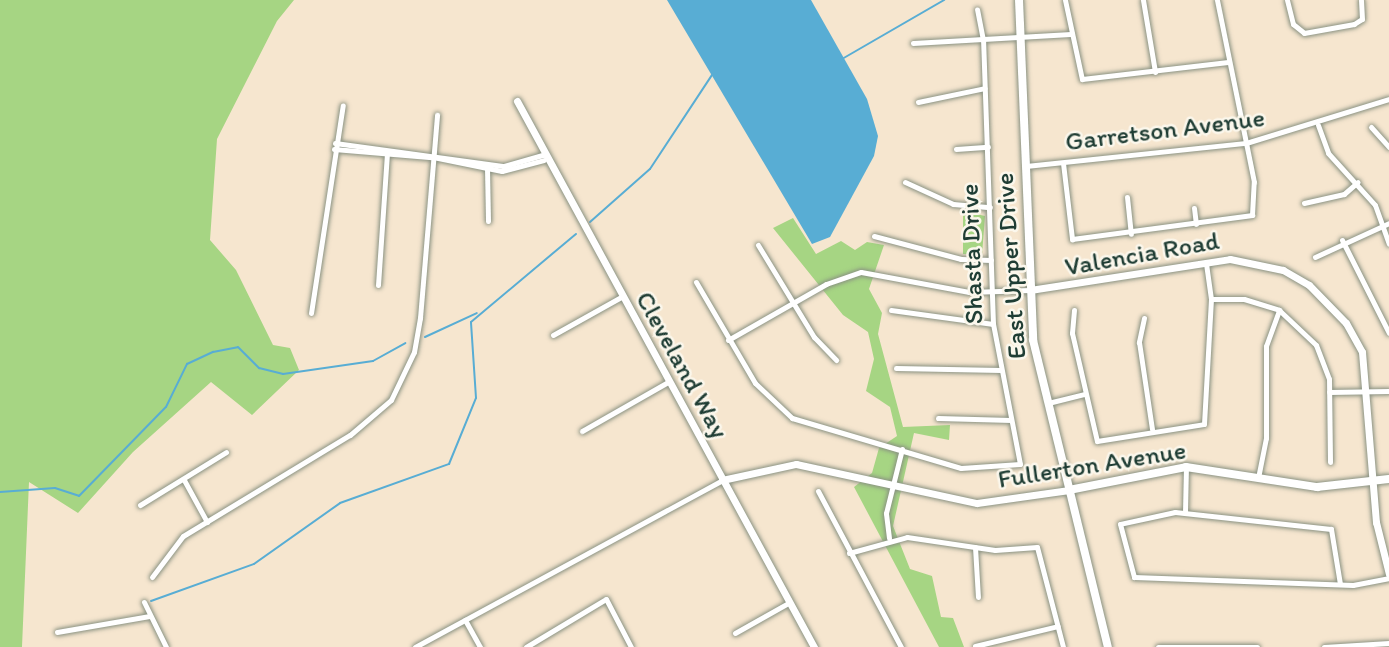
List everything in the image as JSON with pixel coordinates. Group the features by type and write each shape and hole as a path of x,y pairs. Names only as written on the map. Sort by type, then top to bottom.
{"main road":[{"name":"East Upper Drive","path":"1019,0 1033,340 1106,647"},
{"name":"Fullerton Avenue","path":"1069,490 1186,467 1317,487 1389,479"}],"street":[{"path":"1065,0 1082,79 1228,62"},
{"path":"1143,0 1155,72"},
{"path":"1063,163 1072,239 1131,234 1252,215 1254,182 1217,0"},
{"path":"1287,0 1298,31 1362,19 1361,0"},
{"name":"Shasta Drive","path":"902,449 979,471 1020,464 993,324 984,40 977,10"},
{"path":"913,43 1020,40 1071,34"},
{"path":"918,102 985,88"},
{"name":"Garretson Avenue","path":"1024,167 1246,143 1318,125 1389,100"},
{"name":"Cleveland Way","path":"517,101 543,157 814,647"},
{"path":"311,313 334,146 343,105"},
{"path":"152,577 183,536 350,435 391,400 414,352 420,318 438,156 437,115"},
{"path":"1318,125 1328,153 1359,182 1386,224 1389,244"},
{"path":"1371,127 1389,147"},
{"path":"334,146 438,156 487,167 514,166 543,157"},
{"path":"956,149 988,147"},
{"path":"378,285 387,153"},
{"path":"487,167 488,221"},
{"path":"905,182 953,205 990,207"},
{"path":"1304,203 1344,194 1359,182"},
{"path":"1127,197 1131,234"},
{"path":"1194,208 1196,224"},
{"path":"1315,257 1342,240 1386,224"},
{"path":"874,236 961,259 991,260"},
{"path":"1342,240 1389,333"},
{"path":"758,245 793,303 836,360"},
{"name":"Valencia Road","path":"728,340 793,303 861,272 992,291 1030,290 1206,263 1253,261 1309,285 1346,323 1362,352 1369,391 1374,481 1389,576"},
{"path":"1074,310 1072,333 1097,441 1152,429 1204,424 1211,299 1206,263"},
{"path":"696,282 755,383 792,418 902,449 892,484 889,538"},
{"path":"553,335 621,297"},
{"path":"1211,299 1244,299 1279,310 1316,345 1329,392 1330,462"},
{"path":"891,310 993,324"},
{"path":"1258,478 1266,438 1266,346 1279,310"},
{"path":"1144,318 1139,342 1152,429"},
{"path":"896,368 1001,370"},
{"path":"582,431 668,383"},
{"path":"1329,392 1389,391"},
{"path":"1048,403 1085,394"},
{"path":"938,418 1011,420"},
{"path":"140,505 226,452"},
{"name":"Fullerton Avenue","path":"722,480 796,464 977,503 1069,490"},
{"path":"1185,513 1186,467"},
{"path":"184,480 207,522"},
{"path":"415,647 722,480"},
{"path":"818,491 901,647"},
{"path":"1340,584 1331,529 1185,513 1120,523 1134,578 1340,584 1389,576"},
{"path":"849,553 889,538 975,547 1037,547 1063,647"},
{"path":"975,547 978,597"},
{"path":"526,647 606,599 631,647"},
{"path":"144,602 166,647"},
{"path":"735,633 790,602"},
{"path":"57,632 150,616"},
{"path":"465,620 480,647"},
{"path":"975,646 1058,626"},
{"path":"1324,647 1376,647 1389,643"},
{"path":"1158,647 1257,647"}],"green space":[{"path":"0,0 294,0 277,21 217,139 210,240 236,270 273,345 290,348 299,370 252,415 211,382 133,452 78,513 29,482 22,647 0,647"},
{"path":"963,211 985,216 982,255 963,254"},
{"path":"793,218 816,254 841,241 855,250 867,242 884,245 869,289 882,313 878,334 903,427 950,425 949,440 914,433 893,526 910,569 932,576 941,617 953,618 964,647 939,647 854,487 872,473 879,448 897,436 890,407 866,391 874,359 868,332 843,315 773,228"}],"water":[{"path":"667,0 811,0 867,99 878,136 874,156 830,237 812,244"}],"waterway":[{"path":"842,59 944,0"},
{"path":"590,222 650,169 712,75"},
{"path":"151,601 254,564 340,503 449,464 476,398 471,322 576,234"},
{"path":"425,337 477,313"},
{"path":"0,492 55,488 79,496 166,407 187,364 213,352 238,347 259,368 283,374 373,361 405,343"}]}
